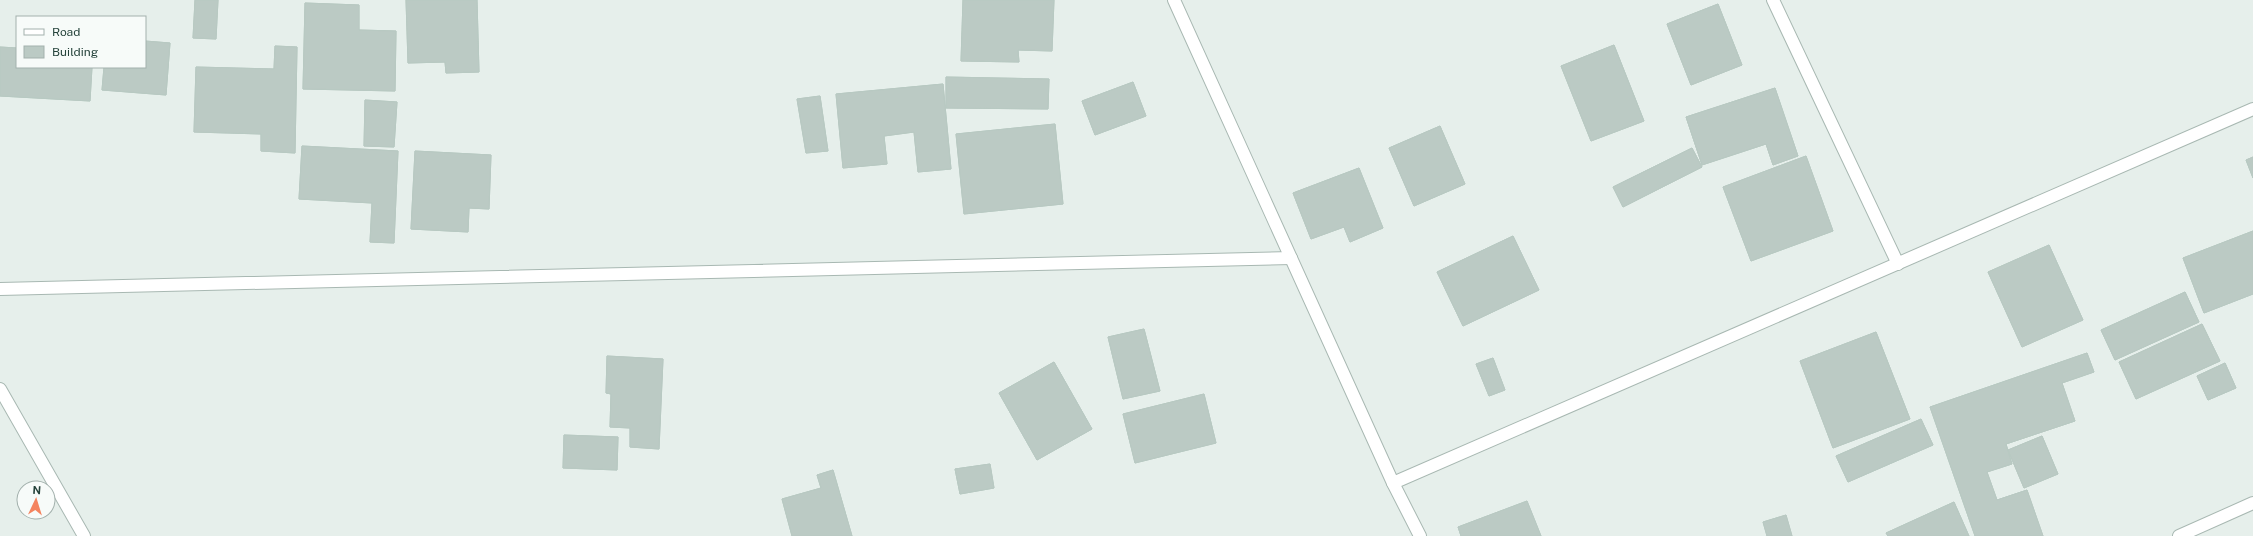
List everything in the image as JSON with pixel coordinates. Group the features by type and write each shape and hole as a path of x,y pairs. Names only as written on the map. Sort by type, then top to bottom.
{"street":[{"path":"1174,0 1393,483 1420,536"},
{"path":"1773,0 1898,264"},
{"path":"1393,483 2253,110"},
{"path":"0,289 1291,258"},
{"path":"0,389 84,536"},
{"path":"2179,536 2253,503"}],"building":[{"path":"195,0 218,0 216,39 193,38"},
{"path":"195,0 218,0 216,39 193,38"},
{"path":"406,0 477,0 479,72 446,73 445,62 408,63"},
{"path":"406,0 477,0 479,72 446,73 445,62 408,63"},
{"path":"963,0 1054,0 1052,51 1018,50 1019,62 961,61"},
{"path":"963,0 1054,0 1052,51 1018,50 1019,62 961,61"},
{"path":"305,3 359,5 359,30 396,31 395,91 303,89"},
{"path":"305,3 359,5 359,30 396,31 395,91 303,89"},
{"path":"1718,4 1742,65 1691,85 1667,24"},
{"path":"1718,4 1742,65 1691,85 1667,24"},
{"path":"146,41 170,43 166,95 102,90 104,68 146,68"},
{"path":"146,41 170,43 166,95 102,90 104,68 146,68"},
{"path":"1614,45 1644,121 1591,141 1561,66"},
{"path":"1614,45 1644,121 1591,141 1561,66"},
{"path":"275,46 297,47 295,153 261,151 261,134 194,132 196,67 274,69"},
{"path":"275,46 297,47 295,153 261,151 261,134 194,132 196,67 274,69"},
{"path":"0,47 16,48 16,68 92,68 90,101 0,96"},
{"path":"0,47 16,48 16,68 92,68 90,101 0,96"},
{"path":"946,77 1049,79 1048,109 946,108"},
{"path":"946,77 1049,79 1048,109 946,108"},
{"path":"1133,82 1146,116 1095,135 1082,101"},
{"path":"1133,82 1146,116 1095,135 1082,101"},
{"path":"943,84 951,169 918,172 914,132 884,136 887,164 843,168 836,94"},
{"path":"943,84 951,169 918,172 914,132 884,136 887,164 843,168 836,94"},
{"path":"1775,88 1798,156 1773,165 1766,144 1702,165 1686,117"},
{"path":"1775,88 1798,156 1773,165 1766,144 1702,165 1686,117"},
{"path":"820,96 828,151 806,153 797,99"},
{"path":"820,96 828,151 806,153 797,99"},
{"path":"365,100 397,102 394,147 364,146"},
{"path":"365,100 397,102 394,147 364,146"},
{"path":"1055,124 1063,204 964,214 956,134"},
{"path":"1055,124 1063,204 964,214 956,134"},
{"path":"1440,126 1465,184 1414,206 1389,148"},
{"path":"1440,126 1465,184 1414,206 1389,148"},
{"path":"302,146 398,151 394,243 370,242 372,203 299,199"},
{"path":"302,146 398,151 394,243 370,242 372,203 299,199"},
{"path":"1692,148 1702,167 1623,207 1613,187"},
{"path":"1692,148 1702,167 1623,207 1613,187"},
{"path":"415,151 491,155 489,209 469,208 468,232 411,229"},
{"path":"415,151 491,155 489,209 469,208 468,232 411,229"},
{"path":"1806,156 1833,231 1751,261 1723,187"},
{"path":"1806,156 1833,231 1751,261 1723,187"},
{"path":"2253,157 2253,178 2246,160"},
{"path":"2253,157 2253,178 2246,160"},
{"path":"1359,168 1383,228 1350,242 1344,227 1311,239 1293,193"},
{"path":"1359,168 1383,228 1350,242 1344,227 1311,239 1293,193"},
{"path":"2253,231 2253,294 2204,313 2183,258"},
{"path":"2253,231 2253,294 2204,313 2183,258"},
{"path":"1513,236 1539,290 1463,326 1437,272"},
{"path":"1513,236 1539,290 1463,326 1437,272"},
{"path":"2049,245 2083,320 2022,347 1988,272"},
{"path":"2049,245 2083,320 2022,347 1988,272"},
{"path":"2185,292 2199,322 2115,360 2101,330"},
{"path":"2185,292 2199,322 2115,360 2101,330"},
{"path":"2202,324 2220,361 2136,399 2119,362"},
{"path":"2202,324 2220,361 2136,399 2119,362"},
{"path":"1144,329 1160,391 1123,399 1108,337"},
{"path":"1144,329 1160,391 1123,399 1108,337"},
{"path":"1876,332 1910,419 1833,448 1800,361"},
{"path":"1876,332 1910,419 1833,448 1800,361"},
{"path":"2087,353 2094,372 2062,383 2075,421 2006,444 2012,464 1987,472 1997,500 2027,490 2043,536 1975,536 1930,407"},
{"path":"2087,353 2094,372 2062,383 2075,421 2006,444 2012,464 1987,472 1997,500 2027,490 2043,536 1975,536 1930,407"},
{"path":"607,356 663,359 659,449 630,447 630,428 610,427 611,394 606,393"},
{"path":"607,356 663,359 659,449 630,447 630,428 610,427 611,394 606,393"},
{"path":"1493,358 1505,390 1489,396 1476,364"},
{"path":"1493,358 1505,390 1489,396 1476,364"},
{"path":"1054,362 1092,429 1037,460 999,393"},
{"path":"1054,362 1092,429 1037,460 999,393"},
{"path":"2225,363 2236,388 2208,400 2197,376"},
{"path":"2225,363 2236,388 2208,400 2197,376"},
{"path":"1204,394 1216,443 1135,463 1123,414"},
{"path":"1204,394 1216,443 1135,463 1123,414"},
{"path":"1921,419 1933,445 1848,482 1836,456"},
{"path":"1921,419 1933,445 1848,482 1836,456"},
{"path":"564,435 618,437 617,470 563,468"},
{"path":"564,435 618,437 617,470 563,468"},
{"path":"2042,436 2058,474 2024,488 2008,450"},
{"path":"2042,436 2058,474 2024,488 2008,450"},
{"path":"990,464 994,488 960,494 955,469"},
{"path":"990,464 994,488 960,494 955,469"},
{"path":"833,470 852,536 792,536 782,499 821,488 817,475"},
{"path":"833,470 852,536 792,536 782,499 821,488 817,475"},
{"path":"1527,501 1541,536 1461,536 1458,527"},
{"path":"1527,501 1541,536 1461,536 1458,527"},
{"path":"1954,502 1969,536 1888,536 1886,533"},
{"path":"1954,502 1969,536 1888,536 1886,533"},
{"path":"1786,515 1792,536 1767,536 1763,522"},
{"path":"1786,515 1792,536 1767,536 1763,522"}]}
